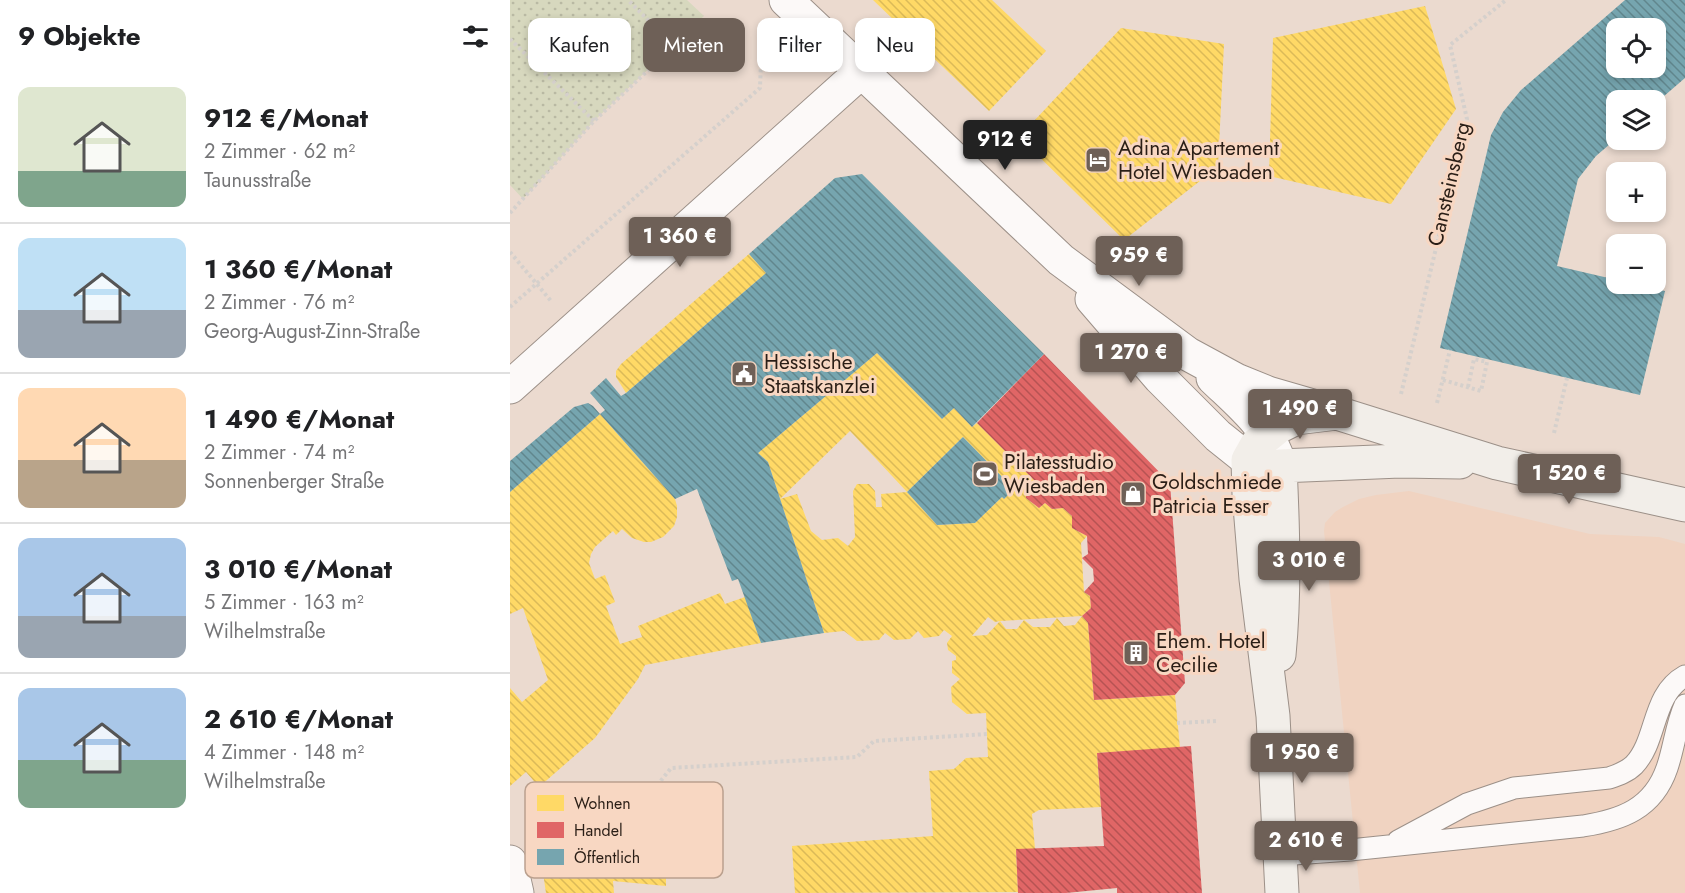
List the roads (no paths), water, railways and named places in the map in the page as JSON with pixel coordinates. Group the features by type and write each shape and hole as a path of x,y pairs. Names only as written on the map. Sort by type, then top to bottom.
{"main road":[{"path":"1282,893 1273,716 1256,579 1248,460 1257,444 1268,434 1296,418 1337,413 1497,463 1685,505"},
{"path":"1273,716 1284,568 1280,466 1400,461 1497,463"}],"street":[{"path":"786,0 855,64"},
{"path":"510,387 861,72"},
{"path":"863,72 1061,260 1188,354 1238,401 1268,434 1275,446 1280,466 1248,460 1218,436 1160,378 1061,260"},
{"path":"1188,354 1236,380 1268,393 1337,413"},
{"path":"510,862 517,893"}],"lane":[{"path":"1389,845 1467,804 1497,793 1514,788 1609,778 1622,773 1633,766 1641,755 1668,689 1685,676"},
{"path":"1280,855 1350,850 1583,826 1611,821 1636,810 1656,790 1666,770 1685,705"}],"place":[{"name":"Adina Apartement Hotel Wiesbaden","path":"1098,160"},
{"name":"Hessische Staatskanzlei","path":"744,374"},
{"name":"Pilatesstudio Wiesbaden","path":"985,474"},
{"name":"Goldschmiede Patricia Esser","path":"1133,494"},
{"name":"Ehem. Hotel Cecilie","path":"1136,653"}]}
